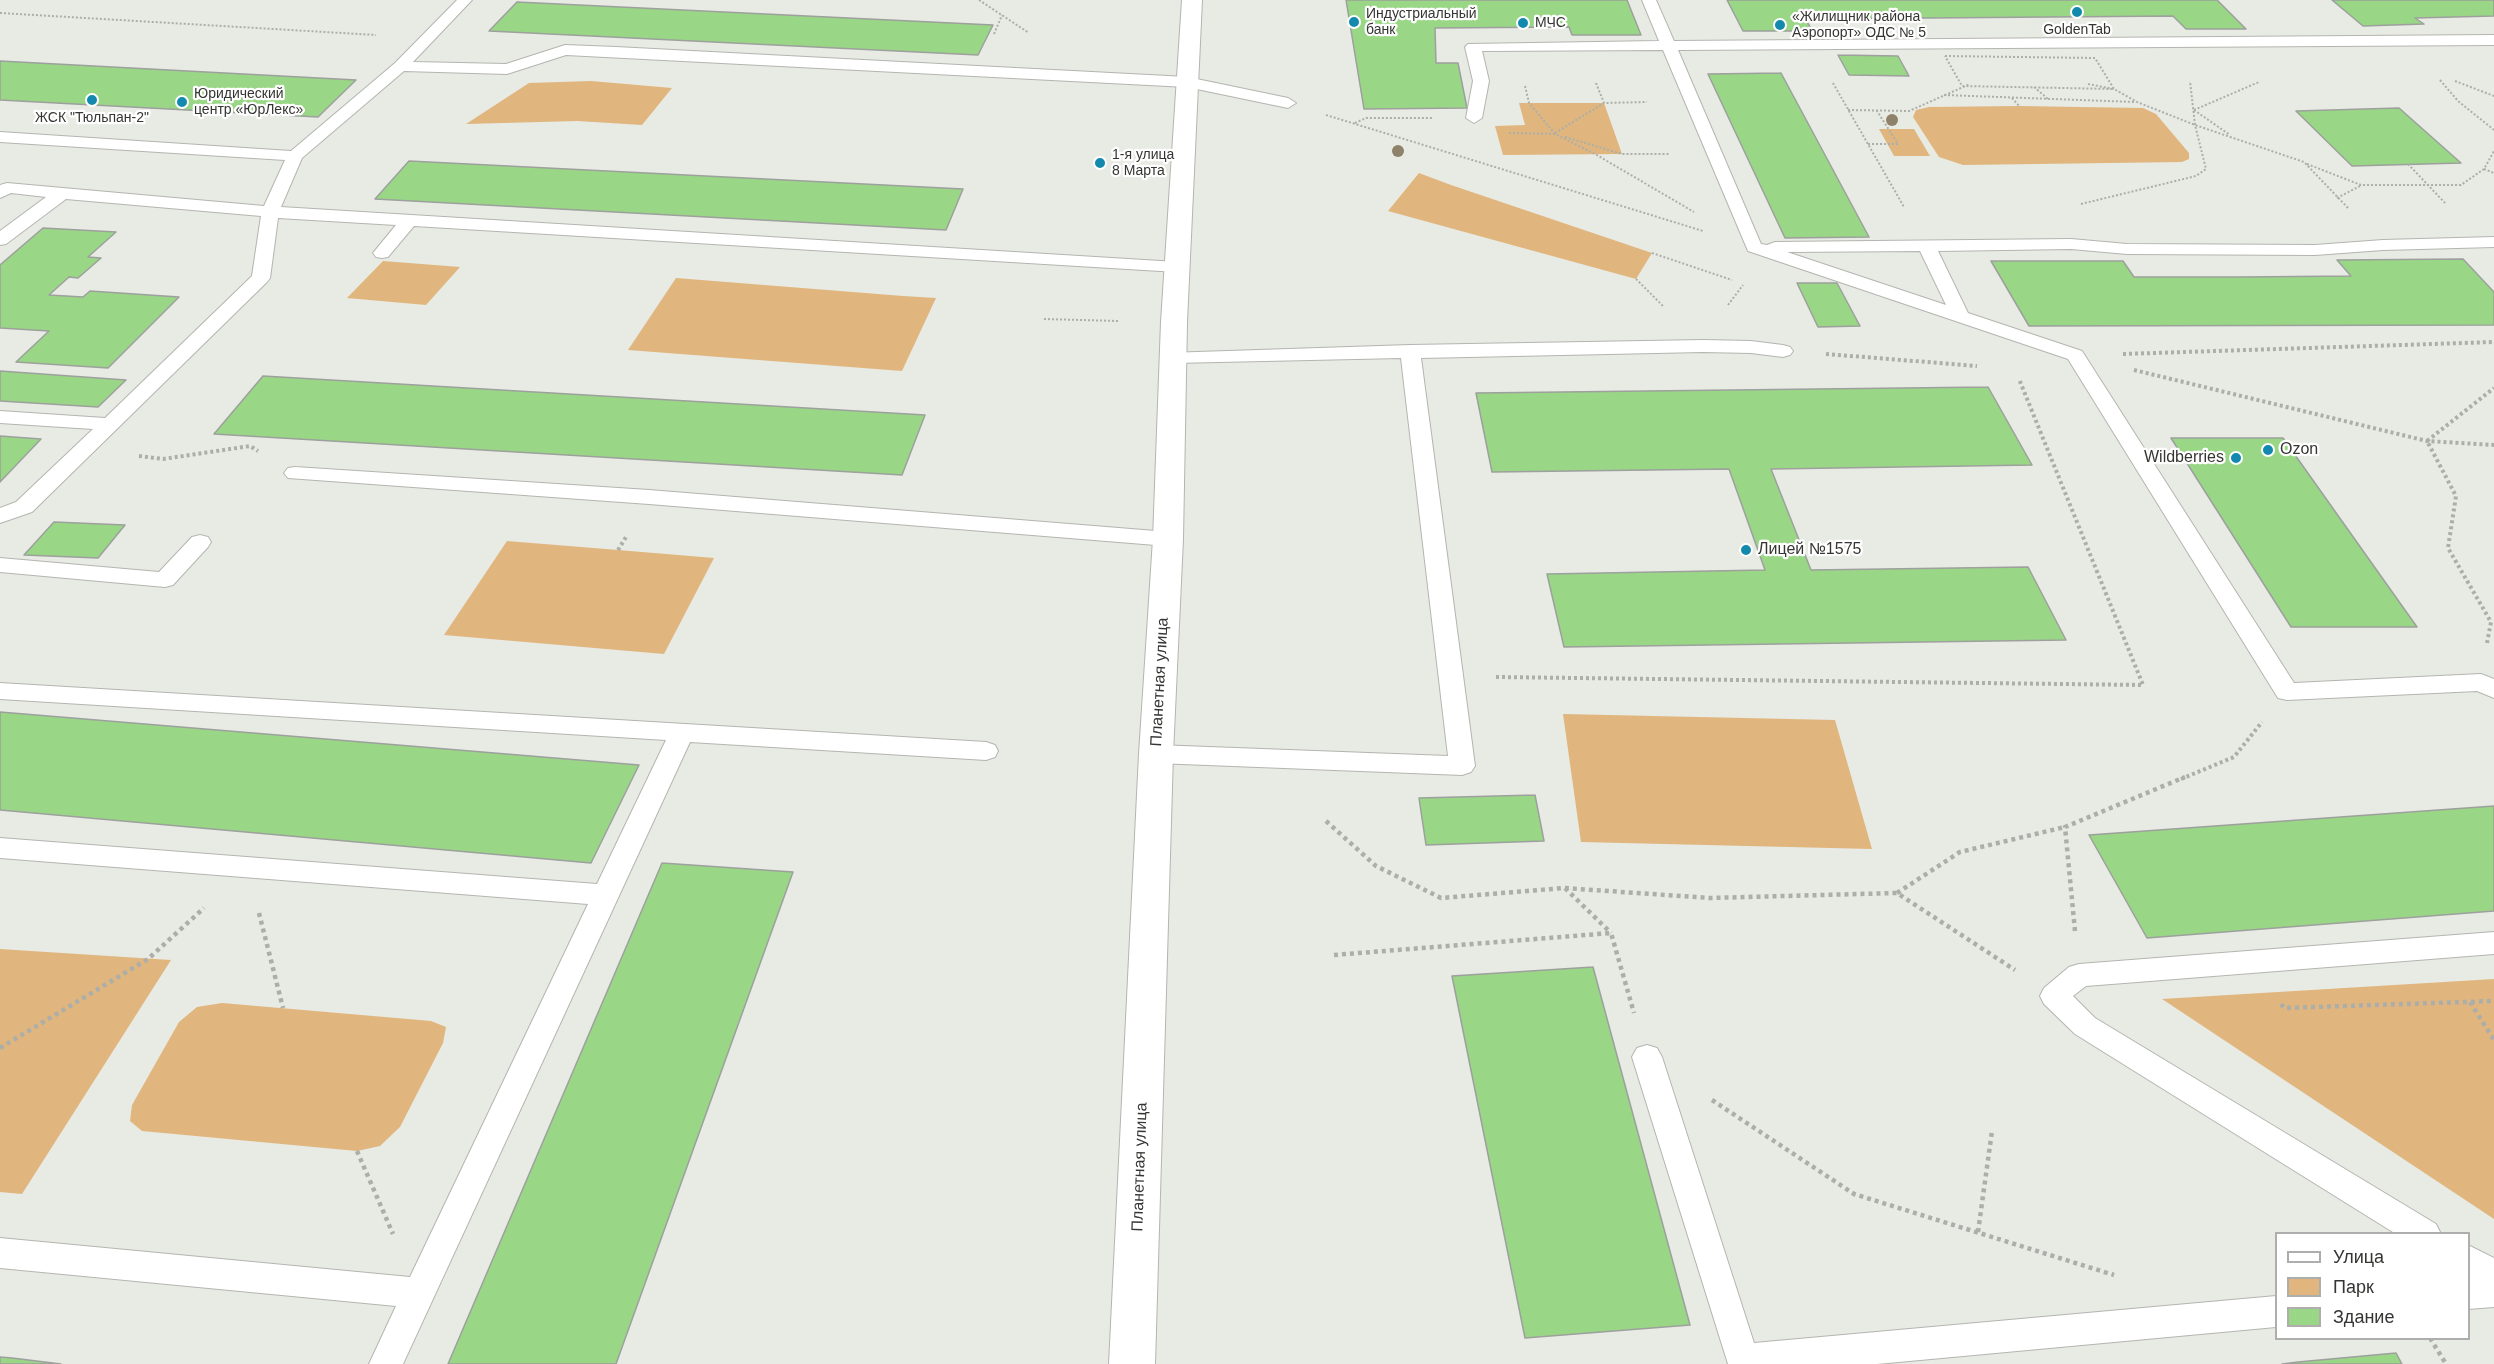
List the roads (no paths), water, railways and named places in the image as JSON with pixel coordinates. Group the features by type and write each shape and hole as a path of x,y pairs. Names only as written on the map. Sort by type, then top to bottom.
{"street":[{"name":"Планетная улица","path":"1132,1364 1156,754 1168,539 1177,267 1192,0"}],"lane":[{"path":"0,532 261,278 270,212 295,156 431,38 465,0"},
{"path":"1649,0 1754,247 2075,355 2287,692 2487,686"},
{"path":"1474,118 1481,81 1473,47 2494,40"},
{"path":"400,66 507,69 565,50 1187,82 1288,103"},
{"path":"0,138 295,156"},
{"path":"0,194 7,188 270,212 1177,267"},
{"path":"0,240 62,193"},
{"path":"382,253 410,220"},
{"path":"1754,247 2071,244 2127,249 2315,250 2383,245 2494,242"},
{"path":"1927,247 1961,317"},
{"path":"1174,357 1703,346 1751,347 1783,351"},
{"path":"1156,754 1462,766 1410,351"},
{"path":"0,417 109,424"},
{"path":"295,473 684,500 1168,539"},
{"path":"0,516 24,507"},
{"path":"0,565 165,580 200,542"},
{"path":"0,691 986,751"},
{"path":"386,1364 682,732"},
{"path":"0,848 605,895"},
{"path":"2423,1232 2085,1026 2055,996 2079,975 2494,943"},
{"path":"1647,1058 1743,1360 2275,1312"},
{"path":"0,1253 419,1293"},
{"path":"2470,1261 2494,1275"},
{"path":"2470,1294 2494,1292"}],"place":[{"name":"GoldenTab","path":"2077,12"},
{"name":"Индустриальный банк","path":"1354,22"},
{"name":"МЧС","path":"1523,23"},
{"name":"«Жилищник района Аэропорт» ОДС № 5","path":"1780,25"},
{"name":"ЖСК \"Тюльпан-2\"","path":"92,100"},
{"name":"Юридический центр «ЮрЛекс»","path":"182,102"},
{"name":"1-я улица 8 Марта","path":"1100,163"},
{"name":"Ozon","path":"2268,450"},
{"name":"Wildberries","path":"2236,458"},
{"name":"Лицей №1575","path":"1746,550"}]}
